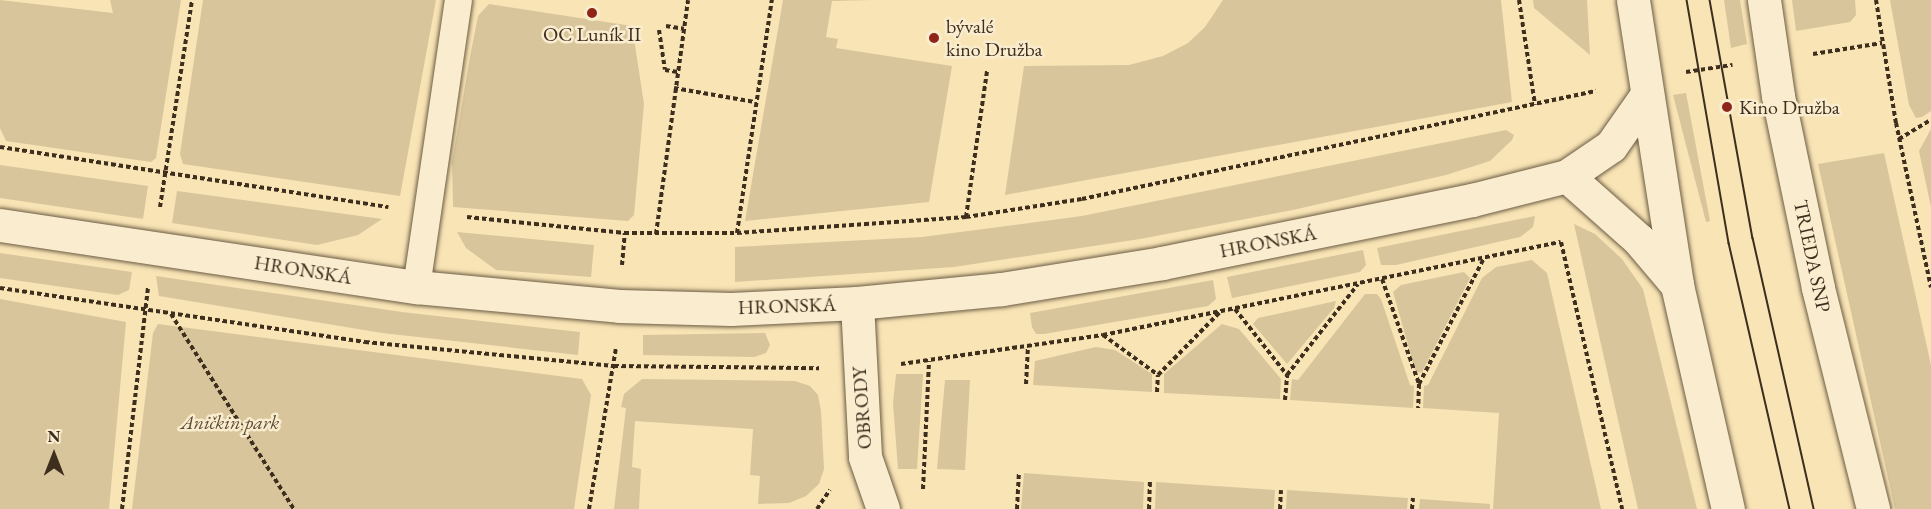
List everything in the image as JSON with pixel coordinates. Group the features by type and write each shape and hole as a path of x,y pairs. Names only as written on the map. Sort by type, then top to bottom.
{"street":[{"path":"1633,0 1677,285 1725,496 1741,509"},
{"name":"TRIEDA SNP","path":"1764,0 1773,61 1818,288 1873,509"},
{"path":"1645,88 1611,146 1567,176 1640,240 1677,285"},
{"name":"HRONSKÁ","path":"0,225 416,287 619,306 731,309 857,303 1002,289 1162,263 1472,200 1567,176"},
{"name":"OBRODY","path":"857,303 865,457 883,509"}],"lane":[{"path":"416,287 458,0"}],"path":[{"path":"1,146 166,173 192,0"},
{"path":"688,0 674,88 656,234 737,233 966,217 1082,199 1536,105 1645,88 1773,61 1882,43"},
{"path":"737,233 772,0"},
{"path":"1520,0 1536,105"},
{"path":"1876,0 1899,139 1931,287"},
{"path":"666,26 684,29"},
{"path":"659,30 665,70 678,72"},
{"path":"966,217 987,71"},
{"path":"674,88 755,102"},
{"path":"1899,139 1931,120"},
{"path":"1561,242 1622,509"},
{"path":"1419,384 1484,258"},
{"path":"1382,279 1419,384 1418,408"},
{"path":"1285,400 1287,375 1358,284"},
{"path":"1235,309 1287,375"},
{"path":"122,509 146,310"},
{"path":"1157,392 1158,375 1220,311"},
{"path":"171,314 294,509"},
{"path":"1103,335 1158,375"},
{"path":"1026,384 1028,347"},
{"path":"923,498 929,361"},
{"path":"589,509 614,366"},
{"path":"1017,509 1019,474"},
{"path":"1149,509 1150,482"},
{"path":"1280,509 1281,490"},
{"path":"1412,509 1413,498"}],"green space":[{"path":"0,0 113,13 110,0 181,0 156,158 151,162 6,141 0,128"},
{"path":"203,0 436,0 400,196 183,164 180,154"},
{"path":"783,0 872,0 832,1 826,37 838,39 836,48 952,66 929,202 745,221"},
{"path":"1223,0 1501,0 1512,102 1005,195 1024,66 1129,65 1163,56 1188,43 1205,27"},
{"path":"1533,0 1587,0 1590,55 1534,8"},
{"path":"1724,0 1740,0 1747,44 1731,48"},
{"path":"1792,0 1855,0 1856,15 1850,22 1796,31"},
{"path":"1890,0 1931,0 1931,111 1922,117 1916,118 1909,105"},
{"path":"489,4 632,26 644,104 634,215 628,221 453,207 452,162 470,57 478,16"},
{"path":"1686,93 1710,221 1706,222 1673,95"},
{"path":"1931,129 1931,207 1919,151"},
{"path":"1506,130 1514,135 1512,140 1490,161 1446,175 1293,210 1140,239 954,267 735,282 735,247 922,237 1082,216"},
{"path":"1884,153 1931,365 1931,509 1895,509 1818,164"},
{"path":"0,165 148,186 143,219 0,198"},
{"path":"177,191 382,219 358,235 317,245 172,223"},
{"path":"1535,216 1533,227 1520,237 1396,265 1381,265 1377,248"},
{"path":"1574,224 1595,234 1622,259 1643,289 1697,509 1638,509"},
{"path":"457,232 594,245 591,277 496,270 466,248"},
{"path":"1363,250 1366,265 1360,272 1232,298 1227,277"},
{"path":"0,253 132,272 129,290 118,295 0,278"},
{"path":"1532,260 1547,273 1601,509 1493,509 1499,413 1423,408 1424,386 1428,385 1482,278 1496,267"},
{"path":"1464,272 1470,278 1422,372 1416,373 1393,292 1401,285"},
{"path":"156,276 402,312 580,332 578,355 382,333 159,296"},
{"path":"1213,280 1216,299 1208,306 1044,334 1036,334 1032,327 1030,313"},
{"path":"1365,294 1377,294 1381,299 1410,385 1414,386 1413,408 1290,400 1292,379 1298,380"},
{"path":"0,299 126,322 109,509 0,509"},
{"path":"1336,301 1334,308 1287,364 1253,324 1258,318"},
{"name":"Aničkin park","path":"158,324 582,379 591,395 574,509 132,509 153,333"},
{"path":"1222,324 1239,329 1281,379 1280,399 1164,393 1164,374"},
{"path":"765,333 770,345 766,353 754,357 643,355 643,335"},
{"path":"1096,347 1115,350 1152,374 1152,392 1033,385 1035,361"},
{"path":"896,374 923,374 917,469 898,469 893,403"},
{"path":"642,379 795,381 810,386 818,395 821,411 824,469 819,484 806,496 789,503 758,504 760,476 750,475 753,429 635,421 632,467 641,469 639,509 614,509 626,408 621,407 624,394"},
{"path":"945,380 970,380 965,470 937,469"},
{"path":"1024,473 1144,482 1143,509 1021,509"},
{"path":"1156,482 1275,490 1274,509 1155,509"},
{"path":"1287,490 1408,498 1407,509 1286,509"},
{"path":"1420,499 1490,504 1490,509 1419,509"}],"tram line":[{"path":"1687,0 1729,243 1790,509"},
{"path":"1710,0 1753,238 1814,509"}],"place":[{"name":"OC Luník II","path":"592,13"},
{"name":"bývalé kino Družba","path":"934,38"},
{"name":"Kino Družba","path":"1727,107"}]}
